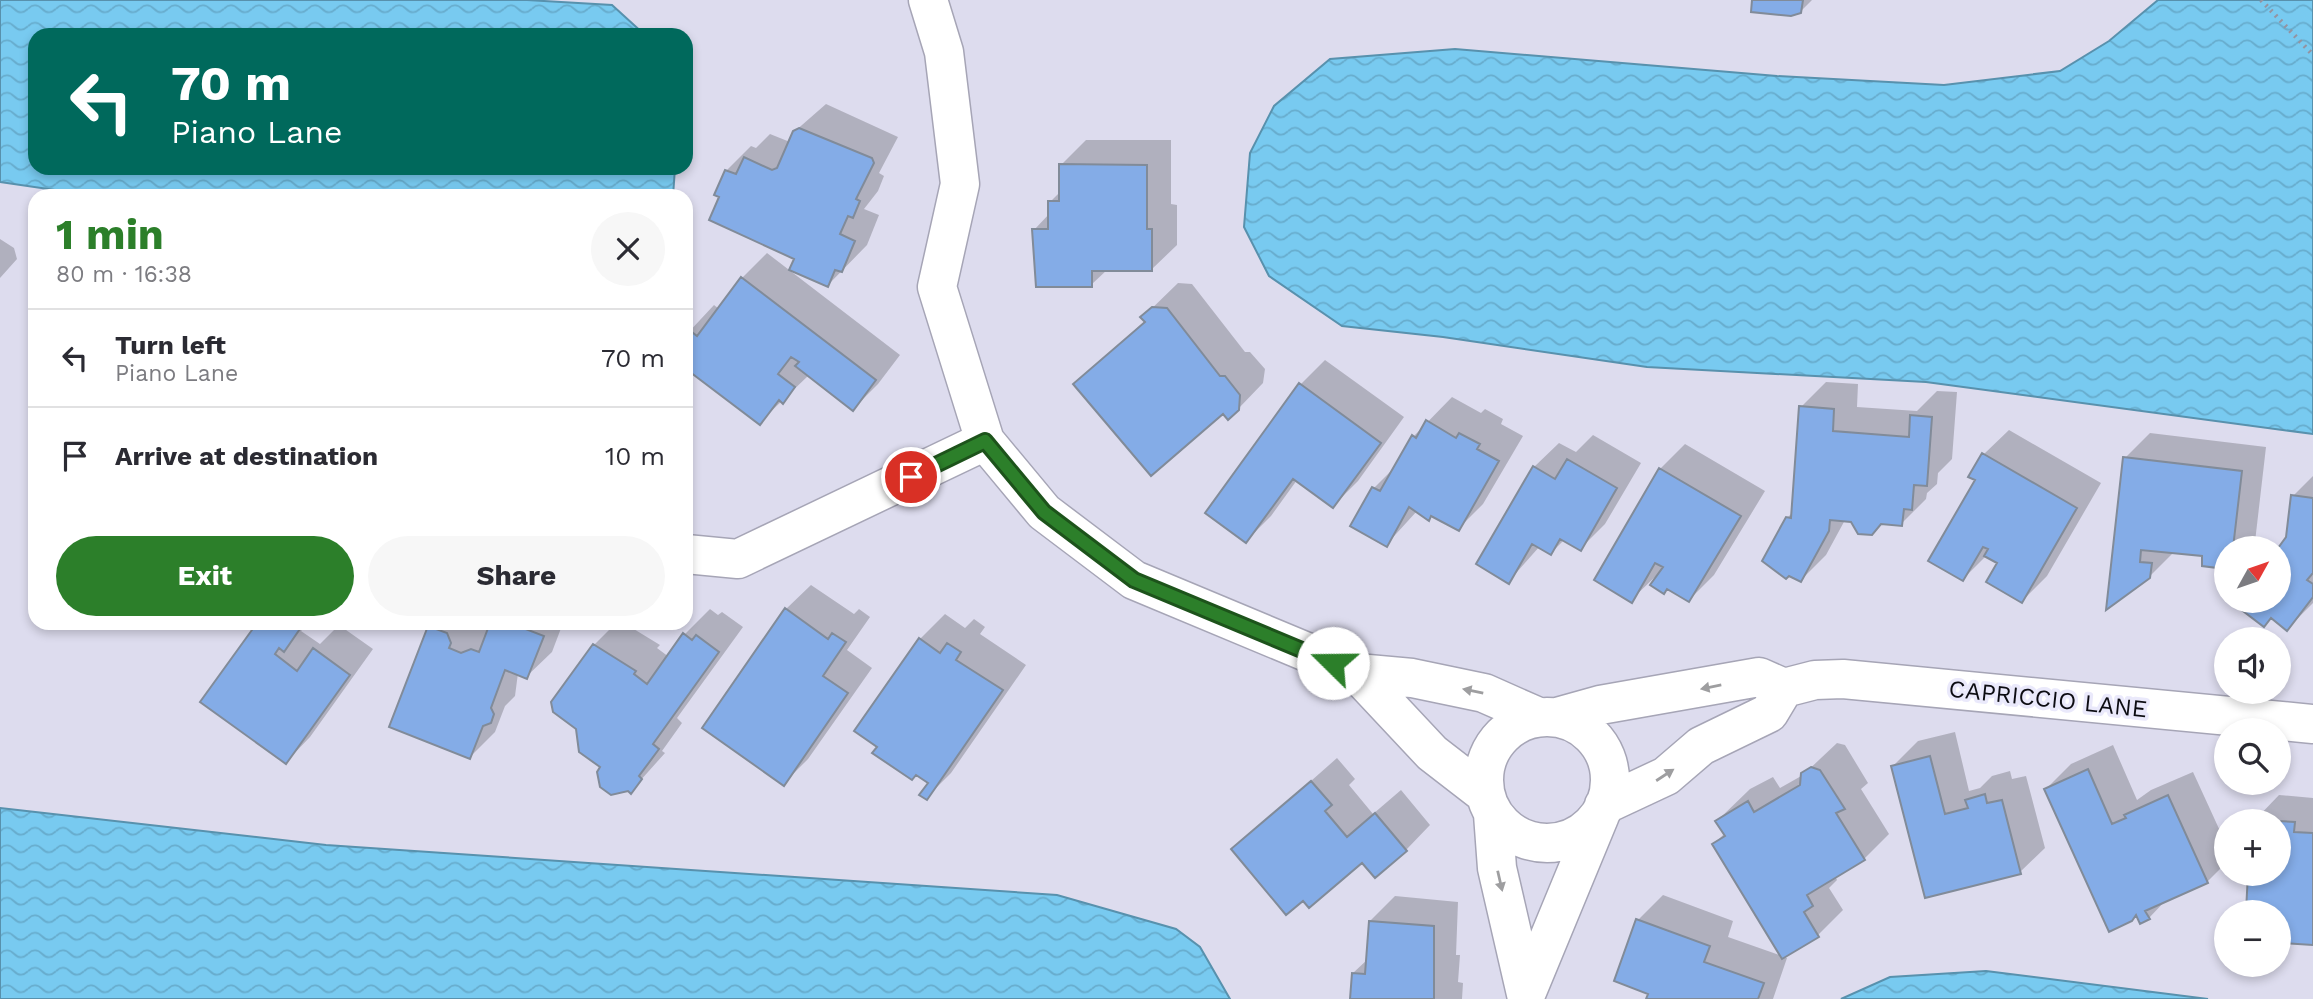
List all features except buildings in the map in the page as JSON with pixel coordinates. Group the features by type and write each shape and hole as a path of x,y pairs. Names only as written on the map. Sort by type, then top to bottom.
{"street":[{"path":"928,0 944,52 960,184 937,287 985,441 1044,512 1134,580 1357,673 1412,678 1484,693 1547,717 1577,724 1593,737 1605,755 1610,775 1602,810 1568,899 1525,997"},
{"path":"693,555 738,559 985,441"},
{"path":"1357,673 1432,753 1489,804 1507,830 1525,840 1546,843 1567,840 1586,830 1602,810 1665,776 1701,746 1769,713 1784,688"},
{"name":"CAPRICCIO LANE","path":"1547,717 1759,677 1784,688 1815,680 1843,679 2313,724"},
{"path":"1525,997 1497,868 1483,774 1489,754 1500,736 1516,723 1547,717"}],"path":[{"path":"2261,0 2313,55"}],"water":[{"path":"0,0 527,0 612,5 637,28 28,28 28,175 674,175 674,189 48,189 0,182"},
{"path":"2158,0 2313,0 2313,434 1926,382 1647,367 1443,337 1342,326 1269,276 1244,227 1250,153 1274,106 1330,59 1455,49 1777,76 1944,85 2060,71 2109,41"},
{"path":"0,808 326,845 1057,895 1176,929 1200,947 1230,999 0,999"},
{"path":"1986,971 2208,999 1841,999 1890,977"}],"route":[{"path":"911,477 985,441 1044,512 1134,580 1333,663"}]}
